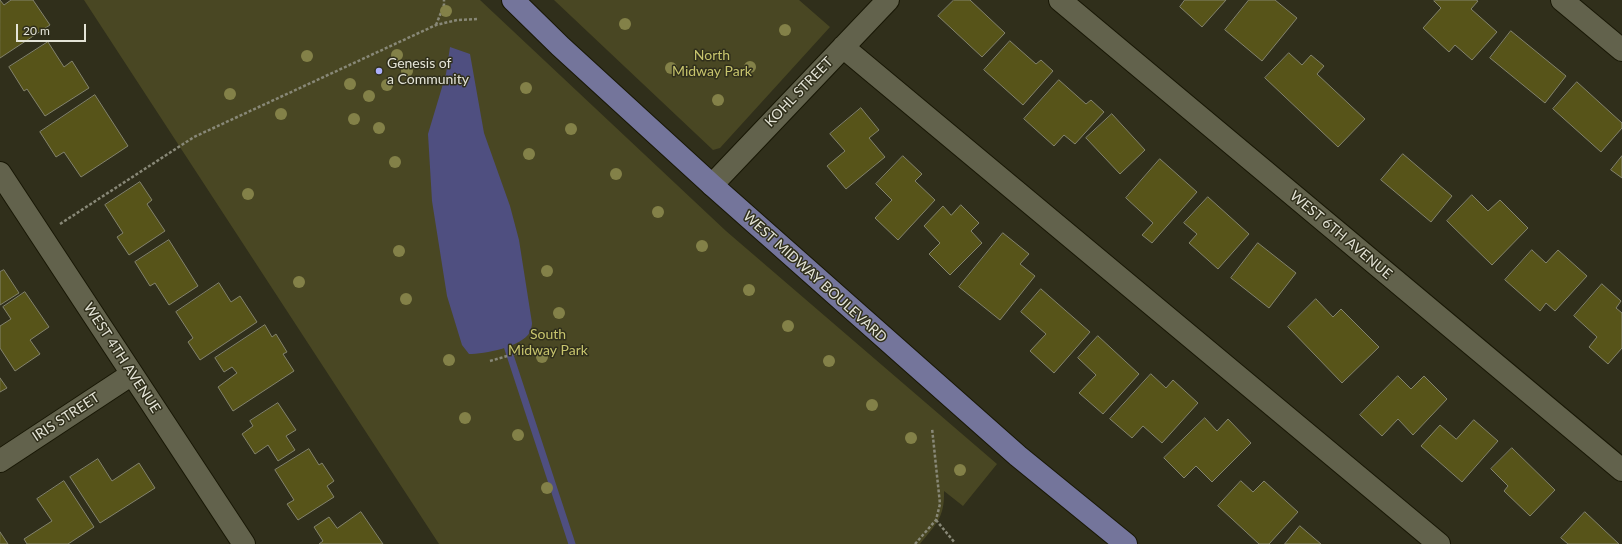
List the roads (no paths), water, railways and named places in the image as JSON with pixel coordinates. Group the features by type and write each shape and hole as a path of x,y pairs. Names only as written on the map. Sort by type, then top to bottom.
{"main road":[{"name":"WEST MIDWAY BOULEVARD","path":"513,0 560,46 712,185 1018,456 1126,544"}],"street":[{"name":"KOHL STREET","path":"712,185 888,0"},
{"name":"WEST 6TH AVENUE","path":"1060,0 1622,470"},
{"path":"1562,0 1622,50"},
{"path":"843,47 1439,544"},
{"name":"WEST 4TH AVENUE","path":"0,173 244,544"},
{"name":"IRIS STREET","path":"0,461 132,374"}],"water":[{"path":"450,47 470,54 484,133 510,206 519,240 532,323 530,332 519,342 502,349 476,354 469,354 462,345 447,296 432,201 428,134 446,74"}],"waterway":[{"path":"507,346 572,544"}],"place":[{"name":"Genesis of a Community","path":"379,71"}],"park label":[{"name":"North Midway Park","path":"712,64"},
{"name":"South Midway Park","path":"548,342"}]}
